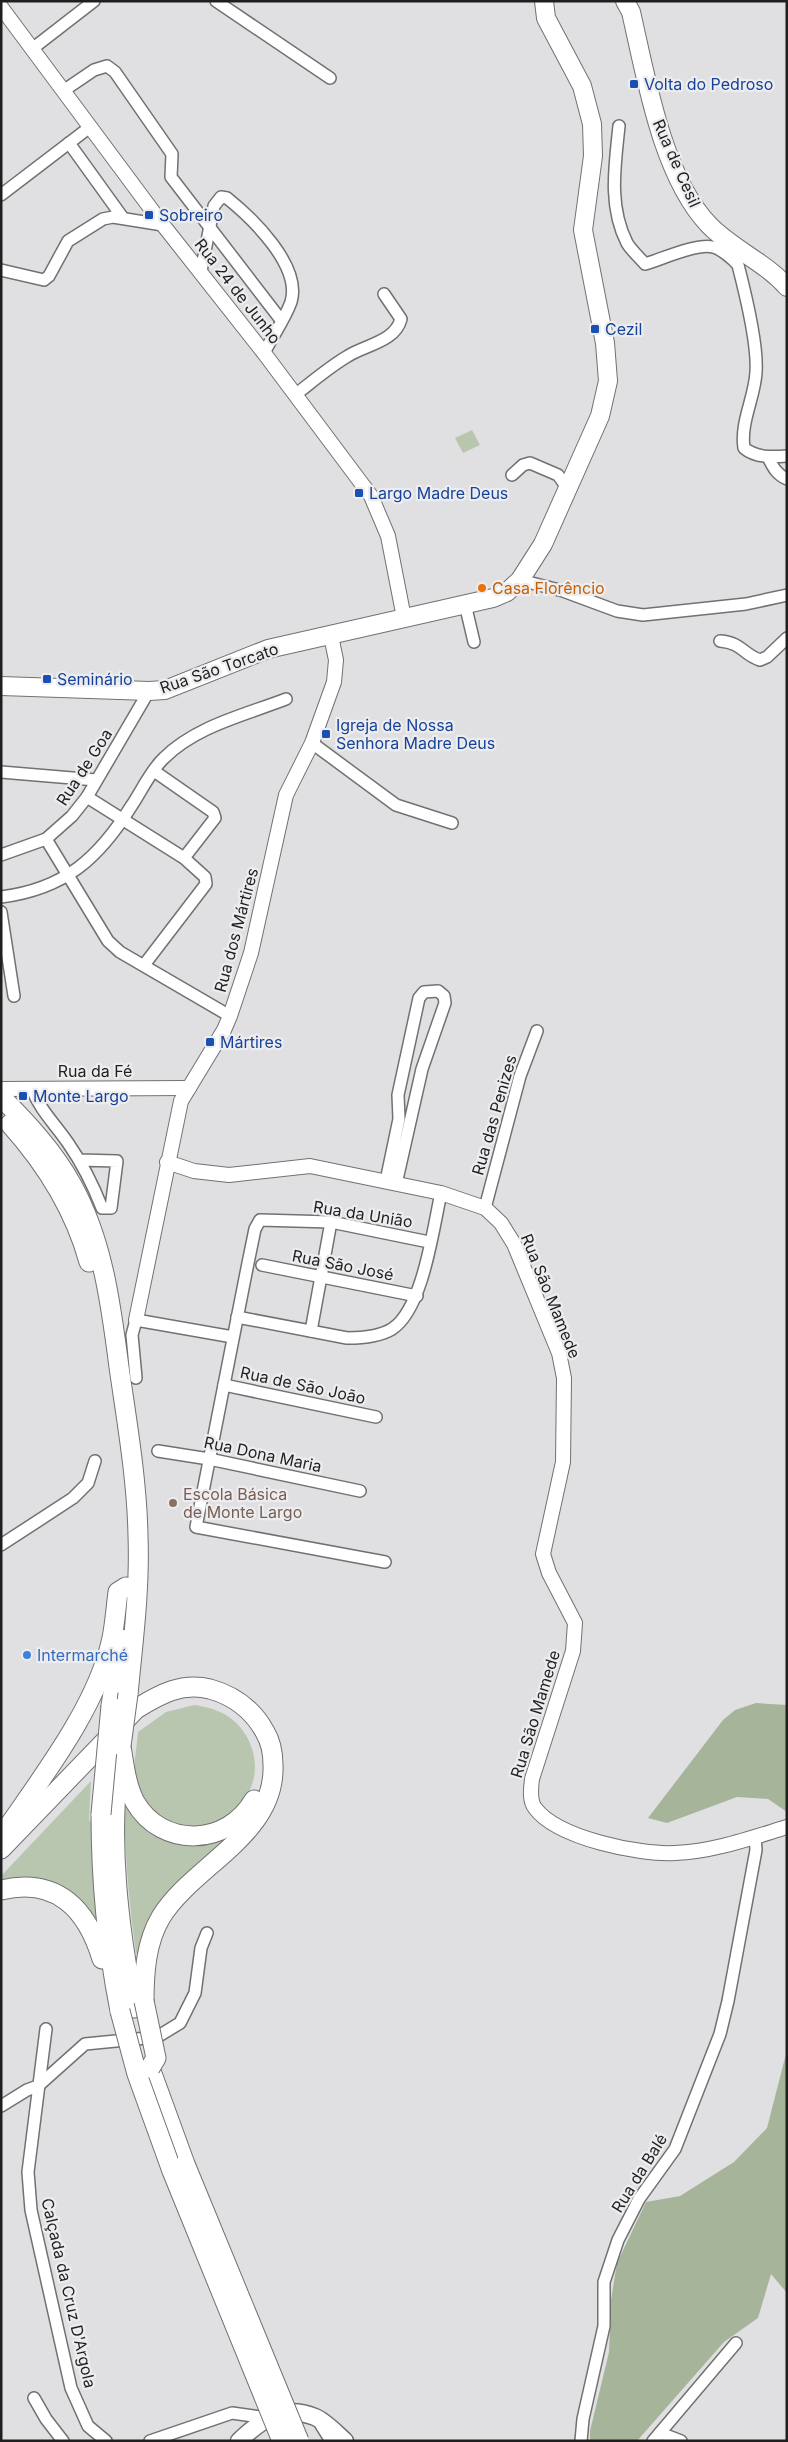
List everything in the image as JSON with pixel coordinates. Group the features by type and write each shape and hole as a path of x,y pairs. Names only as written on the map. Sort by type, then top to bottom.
{"highway":[{"path":"9,1093 24,1120 51,1153 72,1185 90,1224 102,1262 112,1318 133,1474 138,1536 138,1589 121,1746 121,1781 114,1823 119,1911 132,2007 136,2074 172,2171 282,2441"},
{"path":"1,1114 33,1152 55,1185 76,1227 89,1265 116,1412 125,1482 126,1587 121,1640 111,1706 101,1814 104,1910 110,1961 156,2058 150,2068 185,2164 299,2441"},
{"path":"1,1837 73,1728 95,1688 112,1638 118,1592 126,1587"},
{"path":"1,1849 136,1709 160,1694 178,1688 201,1687 222,1692 241,1703 257,1718 268,1738 273,1755 270,1794 259,1815 247,1830 176,1896 160,1918 149,1946 144,1976 132,2007"},
{"path":"1,1865 142,1720 164,1706 181,1700 202,1699 219,1703 235,1712 248,1725 258,1742 262,1775 258,1791 249,1808 240,1819 223,1831 204,1836 184,1835 166,1830 147,1819 121,1781"},
{"path":"1,1890 14,1887 31,1887 50,1891 78,1910 89,1924 96,1940 103,1962 109,2000 132,2007"}],"main road":[{"name":"Rua São Torcato","path":"1,686 149,691 172,688 268,649 331,636 501,595 520,580 543,544 600,416 607,391 608,372 583,230 593,156 592,124 582,86 546,18 544,1"},
{"path":"551,28 551,13 556,1"},
{"name":"Rua de Cesil","path":"625,1 631,12 662,137 696,210 743,260 779,278 787,287"},
{"path":"238,2441 259,2421 280,2414 298,2413 316,2417 345,2441"}],"street":[{"path":"32,49 94,1"},
{"path":"216,1 330,78"},
{"name":"Rua 24 de Junho","path":"1,7 162,225 264,353 357,476 378,509 388,536 404,618"},
{"path":"63,91 100,67 107,66 115,72 172,154 171,177 281,320"},
{"path":"619,126 613,183 619,223 628,244 645,264 702,246 714,247 743,260 756,370 742,436 744,448 749,452 768,457 787,456"},
{"path":"1,195 90,127"},
{"path":"69,143 123,218"},
{"path":"201,272 214,206 217,199 221,197 227,198 256,224 281,257 291,277 293,287 291,302 264,353"},
{"path":"1,270 44,280 49,276 68,242 103,219 123,218 157,226 162,225"},
{"path":"295,395 349,355 375,344 399,327 401,319 384,294"},
{"path":"768,457 779,476 787,479"},
{"path":"512,475 530,463 558,475 568,488"},
{"path":"520,580 563,591 628,614 661,614 746,604 787,595"},
{"path":"466,604 474,642"},
{"name":"Rua dos Mártires","path":"136,1378 132,1334 181,1101 224,1030 230,1016 258,927 286,795 312,743 334,682 336,660 331,636"},
{"path":"720,641 732,642 743,648 751,658 760,660 767,657 787,638"},
{"name":"Rua de Goa","path":"1,855 46,838 72,816 87,797 149,691"},
{"path":"1,897 29,892 69,876 100,850 123,820 165,756 192,736 286,699"},
{"path":"312,743 396,805 452,823"},
{"path":"154,771 213,812 215,818 184,858"},
{"path":"1,772 96,780"},
{"path":"87,797 184,858 205,877 206,884 144,965"},
{"path":"46,838 108,941 120,952 230,1016"},
{"path":"1,912 14,996"},
{"path":"438,991 444,996 445,1003 422,1069 391,1182 399,1119 398,1095 419,998 424,992 438,991"},
{"name":"Rua das Penizes","path":"485,1208 520,1076 537,1031"},
{"name":"Rua da Fé","path":"1,1089 9,1093 32,1089 189,1088"},
{"path":"32,1089 39,1106 68,1142 79,1160 90,1178 102,1208 111,1208 117,1162 79,1160"},
{"name":"Rua São Mamede","path":"167,1162 194,1171 229,1174 310,1166 441,1193 485,1208 501,1223 514,1244 559,1353 564,1378 563,1462 543,1554 549,1573 575,1624 573,1650 532,1778 530,1794 534,1807 543,1816 566,1829 601,1844 640,1852 675,1853 701,1850 787,1827"},
{"path":"385,1562 196,1527 236,1317 347,1338 362,1338 392,1329 408,1315 417,1296 441,1193"},
{"name":"Rua da União","path":"236,1317 255,1229 260,1220 331,1222 430,1242"},
{"path":"311,1331 331,1222"},
{"name":"Rua São José","path":"262,1265 417,1296"},
{"path":"136,1320 233,1337"},
{"name":"Rua de São João","path":"224,1385 376,1417"},
{"name":"Rua Dona Maria","path":"158,1451 209,1459 360,1491"},
{"path":"1,1545 73,1498 88,1483 95,1461"},
{"name":"Rua da Balé","path":"581,2441 583,2419 604,2326 604,2282 618,2240 635,2207 675,2149 720,2034 728,2001 754,1859 755,1836"},
{"path":"1,2106 27,2090 38,2086 85,2044 157,2037 180,2023 196,1993 201,1948 207,1933"},
{"name":"Calçada da Cruz D'Argola","path":"46,2029 28,2172 31,2210 71,2388 88,2426 106,2441"},
{"path":"656,2437 736,2343"},
{"path":"34,2398 46,2419 63,2441"},
{"path":"150,2441 232,2413 267,2418"},
{"path":"316,2417 330,2441"},
{"path":"656,2437 680,2441"}],"green space":[{"path":"472,430 480,445 463,453 455,438"},
{"path":"756,1703 787,1705 787,1812 768,1799 737,1797 667,1823 648,1818 723,1720 735,1710"},
{"path":"194,1705 210,1708 231,1718 247,1737 255,1762 252,1784 242,1803 225,1818 205,1826 184,1827 164,1819 146,1802 136,1781 135,1761 138,1732 166,1712"},
{"path":"91,1781 89,1820 91,1822 98,1926 79,1901 1,1883 1,1876"},
{"path":"124,1787 163,1836 243,1821 143,1956 136,1953 131,1912 127,1870"},
{"path":"787,2050 787,2293 771,2274 758,2318 724,2342 637,2441 590,2441 590,2431 609,2352 611,2300 617,2263 646,2202 680,2196 734,2162 767,2128"}],"place":[{"name":"Volta do Pedroso","path":"634,84"},
{"name":"Sobreiro","path":"149,215"},
{"name":"Cezil","path":"595,329"},
{"name":"Largo Madre Deus","path":"359,493"},
{"name":"Casa Florêncio","path":"482,588"},
{"name":"Seminário","path":"47,679"},
{"name":"Igreja de Nossa Senhora Madre Deus","path":"326,734"},
{"name":"Mártires","path":"210,1042"},
{"name":"Monte Largo","path":"23,1096"},
{"name":"Escola Básica de Monte Largo","path":"173,1503"},
{"name":"Intermarché","path":"27,1655"}]}
